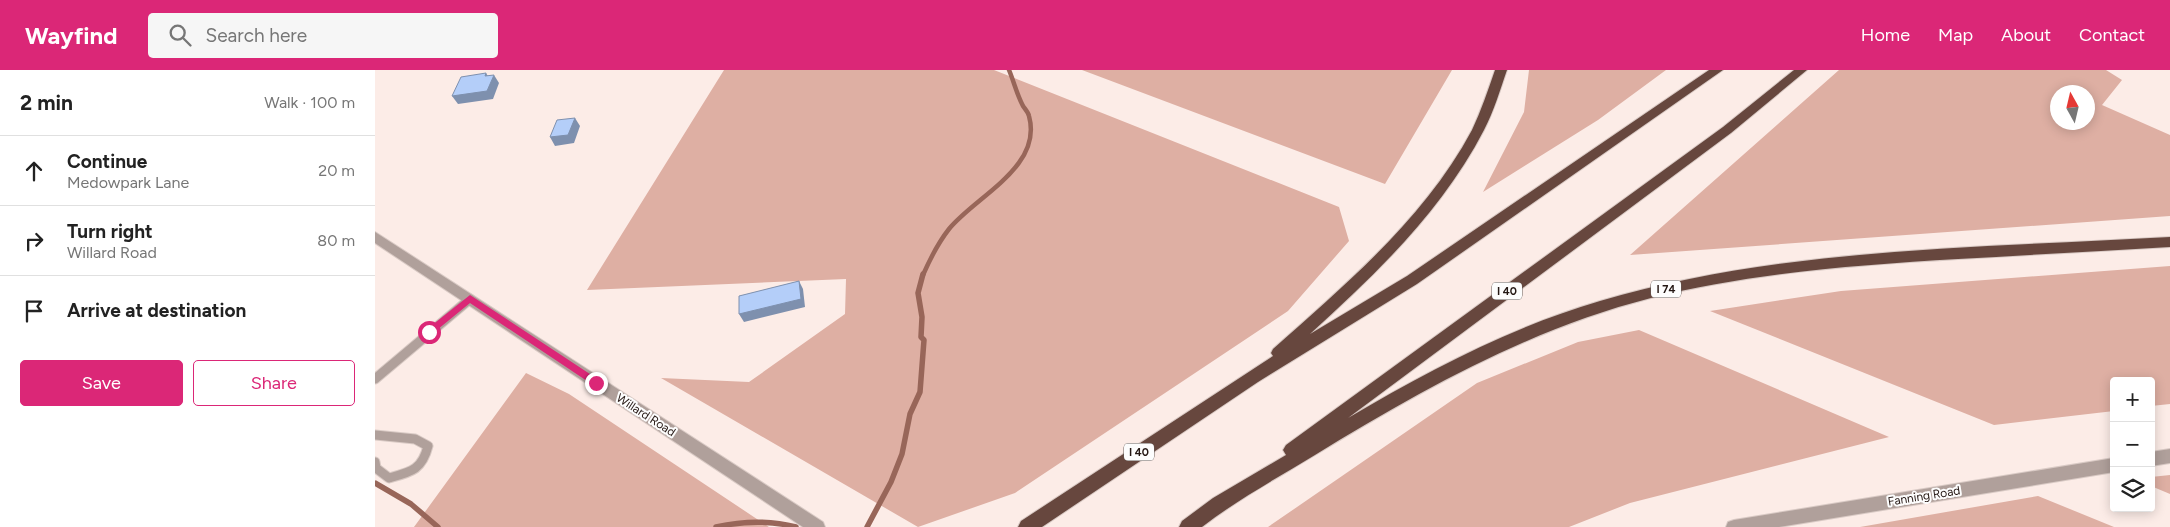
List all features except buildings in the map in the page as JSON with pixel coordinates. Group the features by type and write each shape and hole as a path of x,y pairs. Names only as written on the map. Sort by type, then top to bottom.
{"highway":[{"path":"1252,377 1345,292 1415,220 1440,188 1478,130 1501,70"},
{"name":"I 40","path":"1027,527 1252,377 1412,280 1717,70"},
{"name":"I 40","path":"1188,527 1727,130 1801,70"},
{"name":"I 74","path":"1212,510 1355,422 1471,359 1552,323 1621,301 1686,284 1748,272 1854,260 2170,242"}],"street":[{"name":"Willard Road","path":"375,237 817,527"},
{"path":"2155,458 2170,456"},
{"name":"Fanning Road","path":"1734,527 2110,466"}],"lane":[{"path":"375,379 470,298"},
{"path":"375,435 415,439 428,446 425,461 414,471 389,478 376,468 375,462"}],"shaded area":[{"path":"724,70 994,70 1339,207 1349,241 1288,311 1015,493 918,527 661,378 749,382 845,314 846,279 587,290"},
{"path":"1082,70 1452,70 1385,184"},
{"path":"1529,70 1666,70 1598,120 1483,192 1524,112"},
{"path":"1839,70 2106,70 2122,80 2102,105 2170,135 2170,216 1630,255"},
{"path":"2170,266 2170,404 2155,406 2155,377 2110,377 2110,411 1994,425 1710,311 1841,291"},
{"path":"1639,330 1889,437 1630,503 1569,527 1268,527 1477,383 1578,342"},
{"path":"526,373 569,394 769,527 414,527"},
{"path":"2170,475 2170,494 2155,488 2155,477"},
{"path":"2038,496 2114,527 1860,527"}],"waterway":[{"path":"923,275 941,240 949,229 1004,179 1017,165 1026,151 1031,134 1029,116 1021,102 1009,70"},
{"path":"867,527 891,482 902,454 910,414 920,392 924,340 921,337 922,317 918,293 923,274"},
{"path":"375,483 411,504 438,527"},
{"path":"716,527 756,522 796,527"}],"route":[{"path":"429,332 470,298 596,383"}]}
